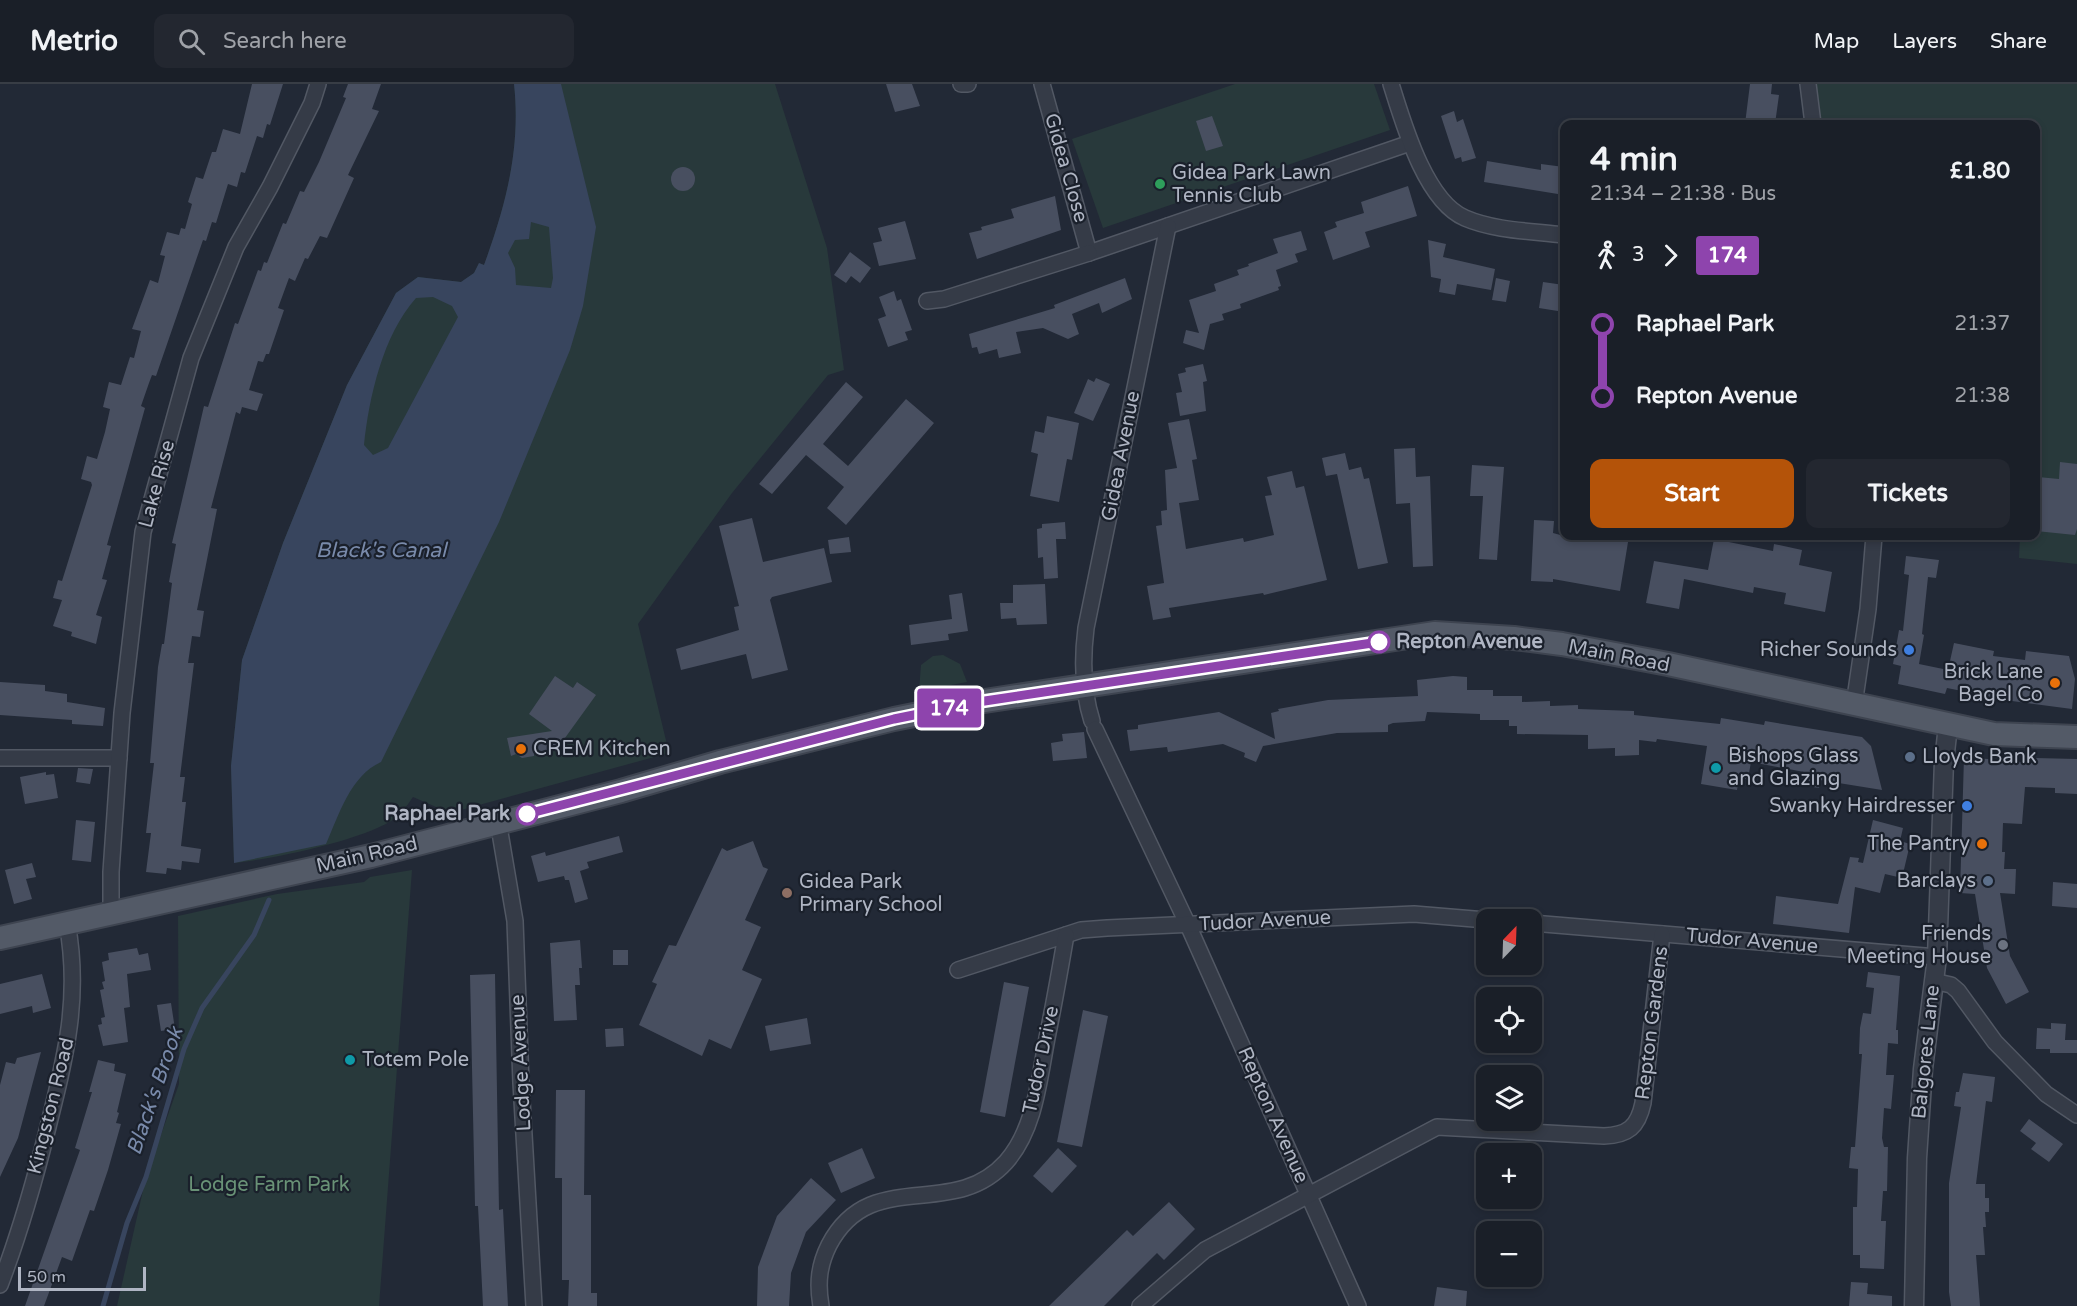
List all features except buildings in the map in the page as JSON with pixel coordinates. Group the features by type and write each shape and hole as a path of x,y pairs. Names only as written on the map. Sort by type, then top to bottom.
{"main road":[{"name":"Main Road","path":"0,938 371,856 839,731 978,702 1435,633 1514,638 1562,645 1994,734 2077,737"}],"street":[{"name":"Lake Rise","path":"115,913 111,902 111,873 119,758 143,532 191,358 236,247 270,187 312,102 318,84"},
{"path":"962,84 968,84"},
{"name":"Gidea Close","path":"1042,84 1089,253"},
{"path":"1391,84 1410,143 1439,197 1463,218 1491,225 1560,234"},
{"path":"1808,84 1812,120"},
{"path":"927,301 1089,253 1410,143"},
{"name":"Gidea Avenue","path":"1084,687 1083,655 1086,628 1168,226"},
{"path":"1854,705 1868,609 1874,540"},
{"name":"Repton Avenue","path":"1084,687 1094,725 1188,925 1358,1306"},
{"name":"Balgores Lane","path":"1914,1306 1917,1158 1937,957 1944,761 1948,726"},
{"path":"0,758 119,758"},
{"name":"Lodge Avenue","path":"498,821 515,921 521,1083 534,1306"},
{"name":"Tudor Avenue","path":"958,970 1066,935 1107,928 1414,914 1476,919"},
{"name":"Kingston Road","path":"0,1285 38,1164 68,1048 74,977 67,923"},
{"name":"Tudor Avenue","path":"1542,924 1937,957"},
{"name":"Repton Gardens","path":"1140,1306 1205,1250 1437,1127 1619,1136 1632,1127 1640,1119 1643,1103 1662,934"},
{"name":"Tudor Drive","path":"820,1306 818,1290 820,1261 836,1231 861,1207 902,1196 946,1194 968,1189 1006,1162 1017,1146 1035,1103 1066,935"},
{"path":"1933,981 1951,985 1958,991 1995,1042 2046,1094 2077,1115"}],"green space":[{"name":"Raphael Park","path":"514,84 775,84 827,248 844,370 828,375 732,493 638,624 669,753 450,813 413,797 391,821 358,835 270,858 234,863 231,766 242,660 283,543 347,385 396,293 418,277 461,282 474,273 479,263 484,265 510,176 516,108"},
{"name":"Gidea Park Lawn Tennis Club","path":"1235,84 1374,84 1390,130 1103,228 1072,139"},
{"path":"1808,84 2077,84 2077,564 2019,558 2020,540 2040,540 2040,120 1812,120"},
{"path":"943,655 960,664 967,682 919,691 921,665 933,656"},
{"name":"Lodge Farm Park","path":"412,870 379,1306 117,1306 146,1177 179,1084 178,916 277,894 364,882 370,877"}],"water":[{"name":"Black's Canal","path":"514,84 561,84 596,227 583,306 570,350 499,522 381,762 370,768 353,786 326,844 234,863 231,766 242,660 283,543 347,385 396,293 418,277 461,282 474,273 479,263 484,265 510,176 516,108","holes":["531,222 549,227 553,278 551,288 516,285 515,268 508,253 515,240 529,239","433,297 452,306 458,317 388,448 373,455 364,445 366,426 379,367 386,348 404,313 416,298"]}],"waterway":[{"name":"Black's Brook","path":"103,1306 127,1223 146,1177 184,1049 202,1008 254,935 269,900"}],"bus line":[{"name":"174","path":"527,814 621,791 839,731 978,702 1379,642"}],"place":[{"name":"Gidea Park Lawn Tennis Club","path":"1160,184"},
{"name":"Repton Avenue","path":"1379,642"},
{"name":"Richer Sounds","path":"1909,650"},
{"name":"Brick Lane Bagel Co","path":"2055,683"},
{"name":"CREM Kitchen","path":"521,749"},
{"name":"Lloyds Bank","path":"1910,757"},
{"name":"Bishops Glass and Glazing","path":"1716,768"},
{"name":"Swanky Hairdresser","path":"1967,806"},
{"name":"Raphael Park","path":"527,814"},
{"name":"The Pantry","path":"1982,844"},
{"name":"Barclays","path":"1988,881"},
{"name":"Gidea Park Primary School","path":"787,893"},
{"name":"Friends Meeting House","path":"2003,945"},
{"name":"Totem Pole","path":"350,1060"}]}
